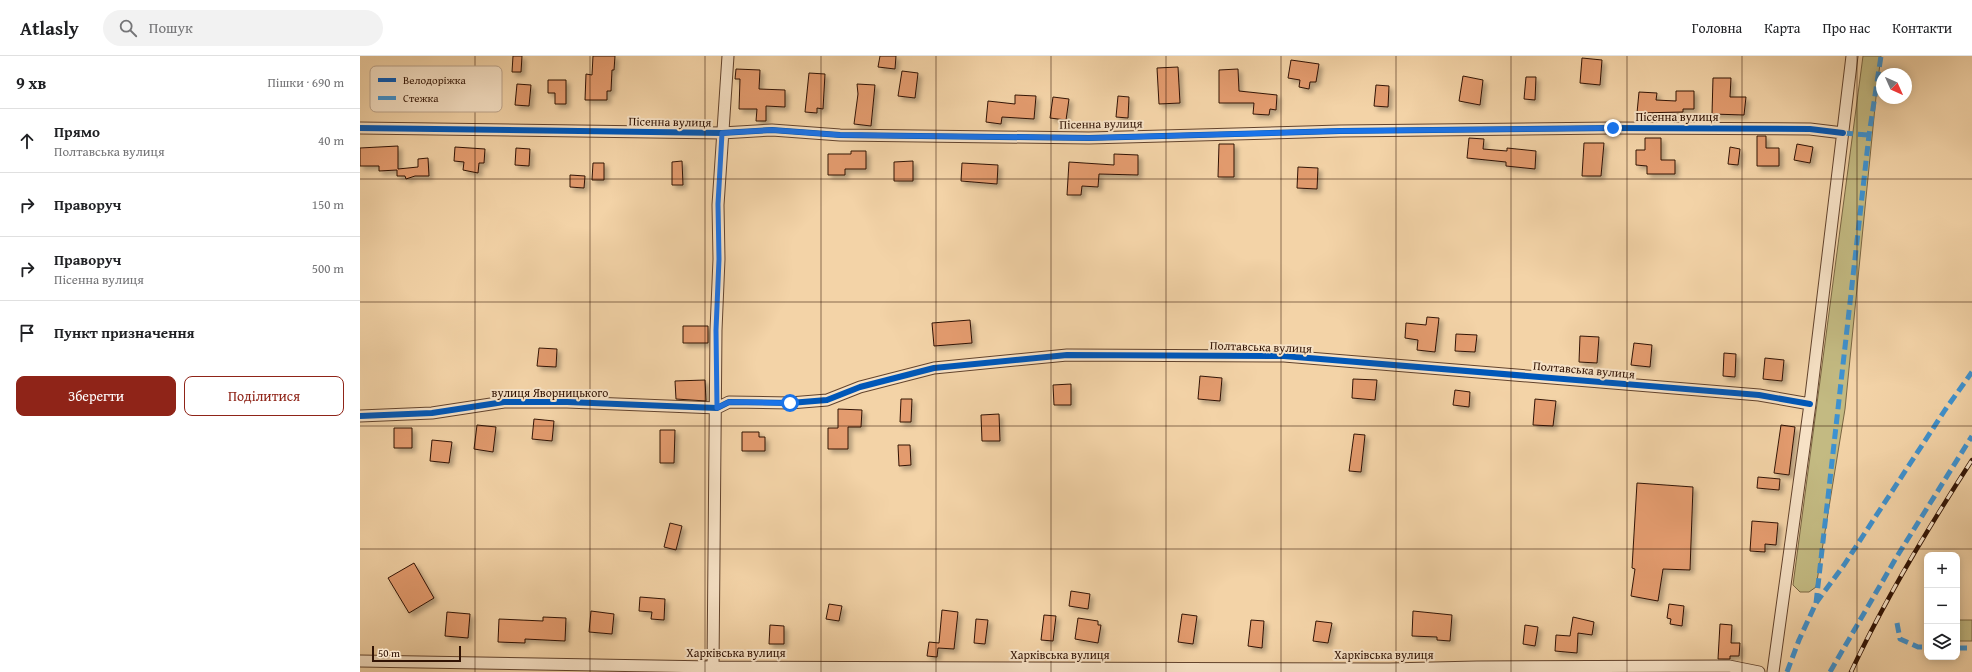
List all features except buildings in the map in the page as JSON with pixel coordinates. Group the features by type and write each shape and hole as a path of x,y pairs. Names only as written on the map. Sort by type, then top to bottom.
{"street":[{"path":"714,669 717,408 716,330 719,259 718,204 728,56"},
{"path":"1773,672 1810,404 1852,56"},
{"name":"Пісенна вулиця","path":"360,128 722,133 772,130 840,135 1089,138 1340,131 1613,128 1810,129 1843,133"},
{"name":"Полтавська вулиця","path":"717,408 729,402 790,403 827,400 860,387 934,368 1067,355 1284,356 1759,395 1810,404"},
{"name":"вулиця Яворницького","path":"360,416 432,413 504,402 567,402 717,408"},
{"name":"Харківська вулиця","path":"360,661 714,669 1389,669 1477,667 1729,666 1759,672"}],"shaded area":[{"path":"1863,56 1881,56 1879,68 1876,68 1876,97 1845,409 1816,587 1809,592 1800,592 1793,585"},
{"path":"1960,620 1972,620 1972,641 1960,641"}],"railway":[{"path":"1851,672 1878,618 1908,564 1972,460"}],"marked path":[{"path":"1816,603 1869,135 1881,56"},
{"path":"1843,133 1869,135"},
{"path":"1787,672 1799,640 1816,603 1844,565 1945,410 1972,372"},
{"path":"1830,672 1896,558 1972,436"},
{"path":"1897,623 1900,639 1918,647 1924,647"},
{"path":"1960,648 1972,648"}],"cycle path":[{"path":"360,128 722,133 772,130 840,135 1089,138 1340,131 1613,128 1810,129 1843,133"},
{"path":"360,416 432,413 504,402 567,402 717,408 729,402 790,403 827,400 860,387 934,368 1067,355 1284,356 1759,395 1810,404"}],"route":[{"path":"790,403 729,402 717,408 716,330 719,259 718,204 722,133 772,130 840,135 1089,138 1340,131 1613,128"}]}
